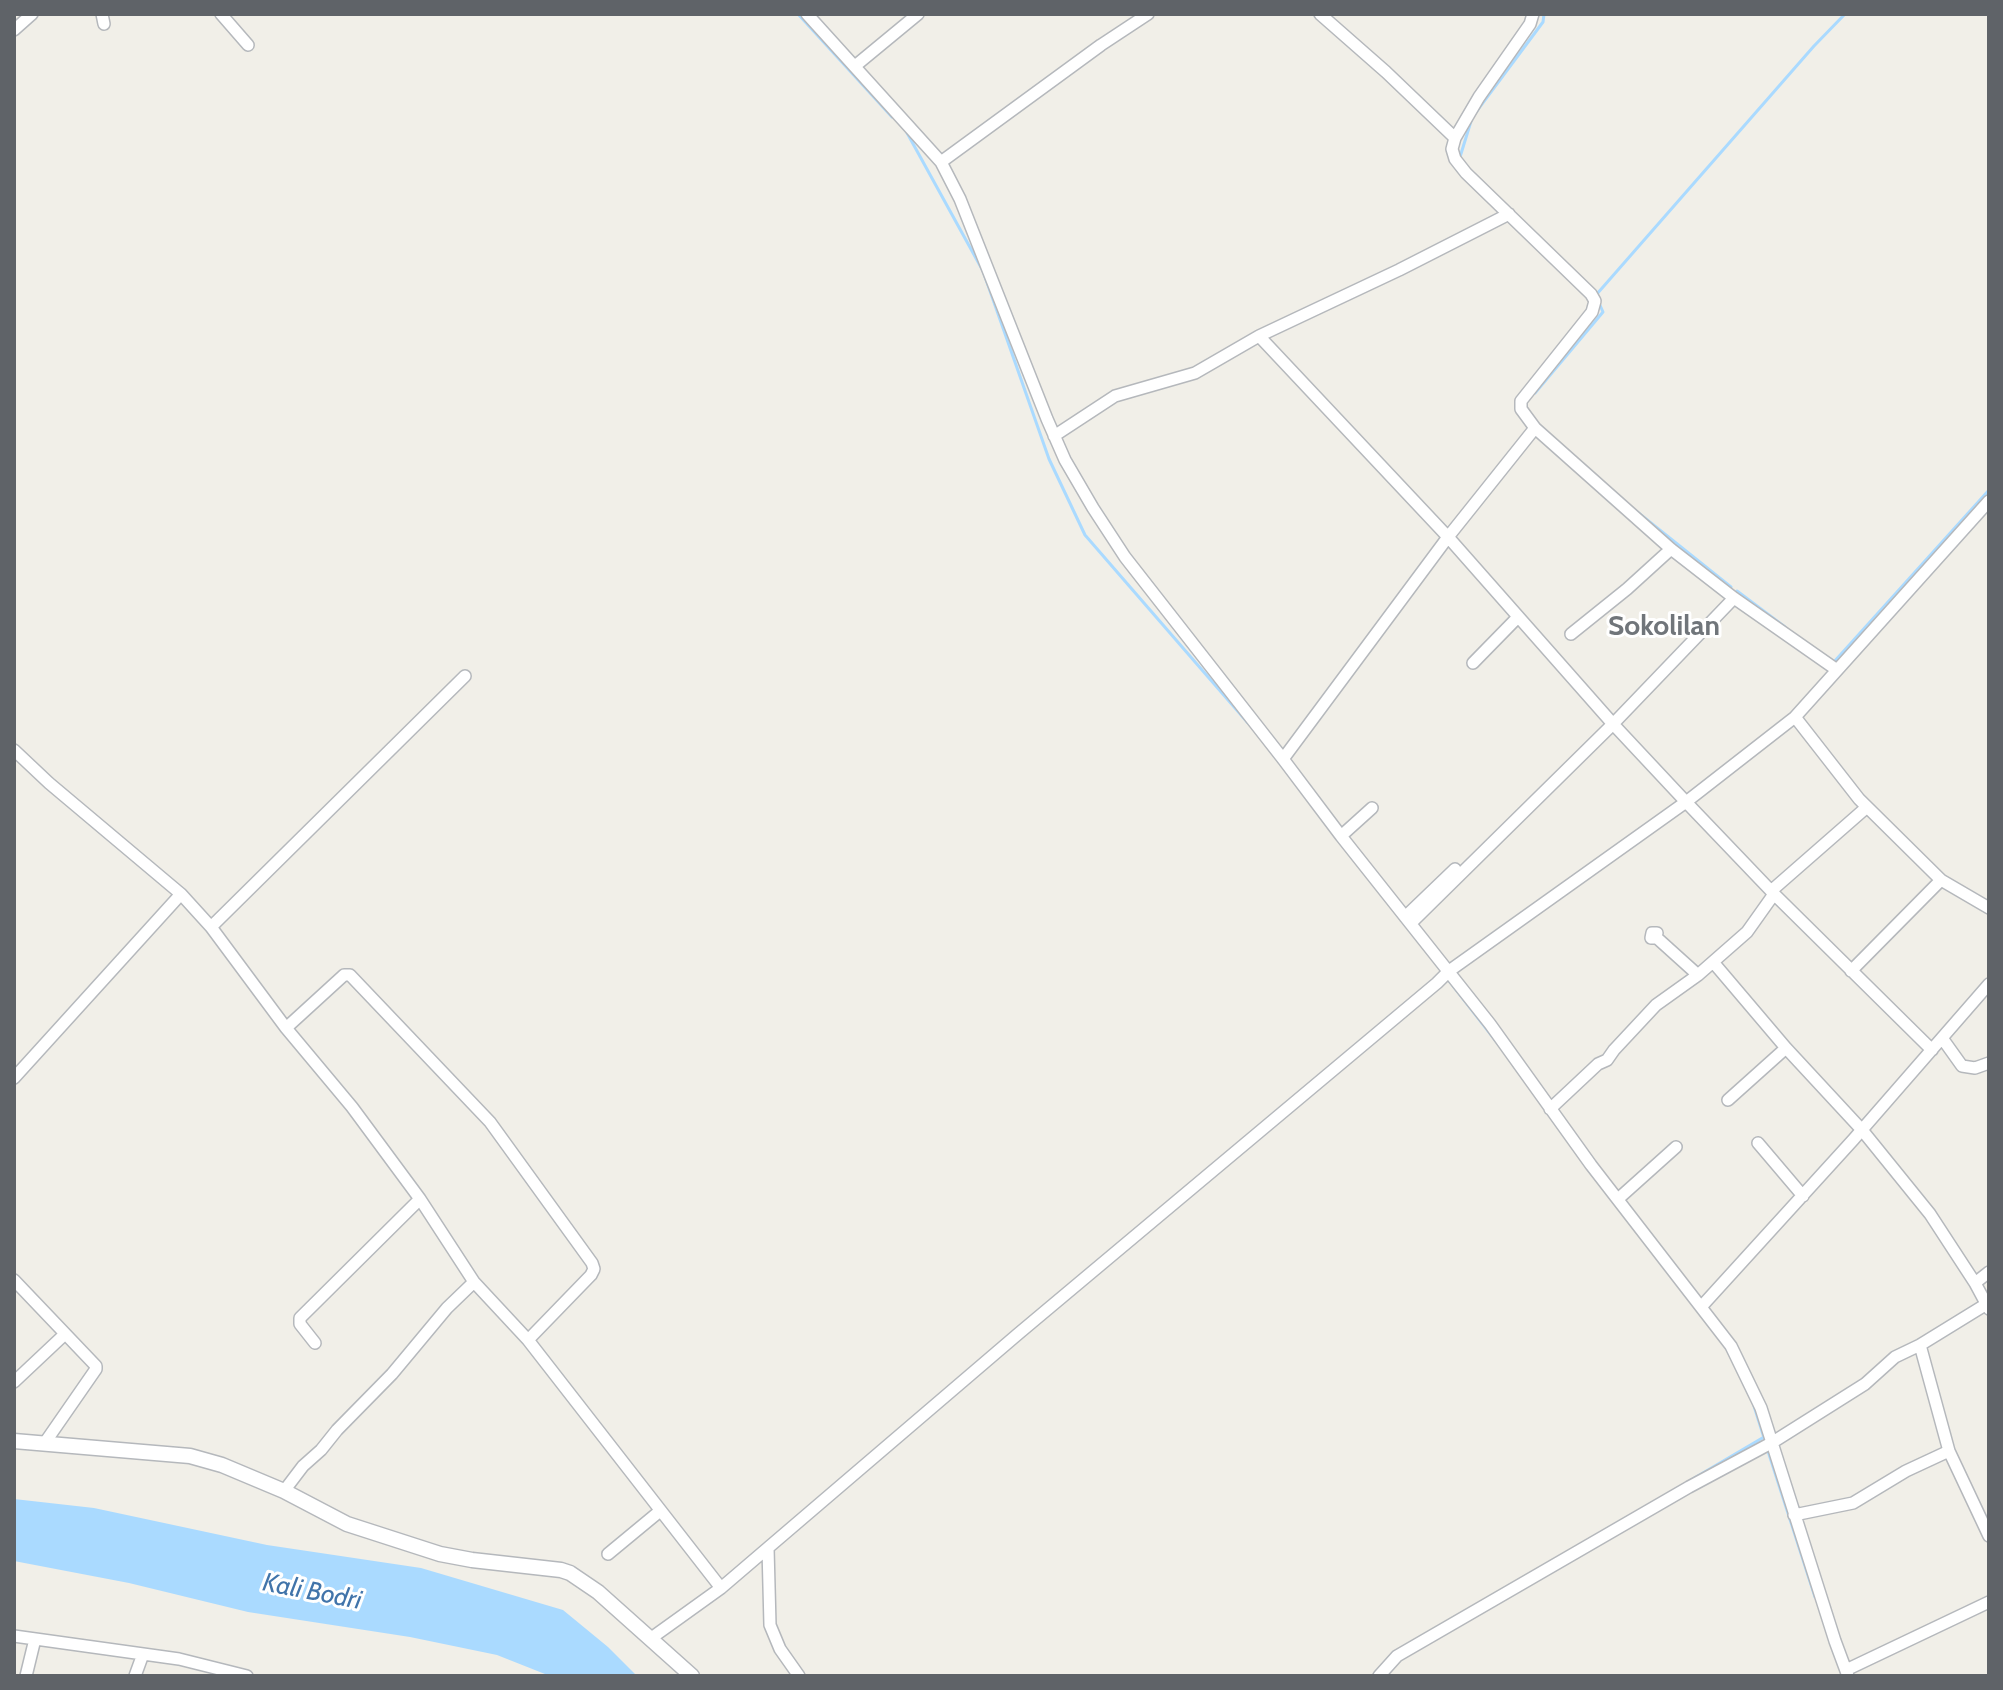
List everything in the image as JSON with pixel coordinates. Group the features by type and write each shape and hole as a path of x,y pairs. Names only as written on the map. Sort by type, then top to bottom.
{"street":[{"path":"14,30 32,14"},
{"path":"221,14 248,45"},
{"path":"807,14 941,162 960,199 1065,460 1125,557 1408,920 1441,979 1550,1109 1731,1346 1761,1408 1769,1443 1847,1673 1989,1602"},
{"path":"855,66 918,14"},
{"path":"941,162 1148,14"},
{"path":"1320,14 1455,138"},
{"path":"1533,14 1530,24 1479,97 1455,138 1452,149 1455,159 1466,173 1595,301 1592,312 1521,401 1521,409 1535,428 1671,549 1837,670"},
{"path":"1054,436 1115,396 1195,373 1259,336 1509,214"},
{"path":"1259,336 1448,537 1517,618 1686,802 1932,1050"},
{"path":"1283,759 1448,537 1535,428"},
{"path":"650,1639 721,1588 1441,979 1686,802 1795,717 1989,501"},
{"path":"1571,634 1671,549"},
{"path":"1408,920 1732,596"},
{"path":"1473,663 1517,618"},
{"path":"211,927 465,676"},
{"path":"1795,717 1867,807 1941,880 1989,908"},
{"path":"14,750 181,894 211,927 286,1028 352,1107 420,1199 474,1282 528,1340 721,1588"},
{"path":"1550,1109 1598,1064 1607,1060 1656,1005 1698,975 1747,932 1772,892 1867,807"},
{"path":"1341,836 1372,808"},
{"path":"1851,971 1941,880"},
{"path":"14,1078 181,894"},
{"path":"1657,933 1652,933 1651,938 1657,938 1698,975"},
{"path":"1379,1676 1397,1656 1769,1443 1865,1384 1895,1357 1987,1307 1930,1214 1862,1130 1786,1048 1713,962"},
{"path":"286,1028 344,975 350,975 490,1122 594,1269 528,1340"},
{"path":"1701,1307 1989,984"},
{"path":"1942,1038 1962,1066 1975,1068 1989,1063"},
{"path":"1728,1100 1786,1048"},
{"path":"1758,1143 1803,1196"},
{"path":"1618,1199 1676,1147"},
{"path":"315,1343 300,1324 300,1318 420,1199"},
{"path":"1975,1283 1989,1272"},
{"path":"14,1280 96,1369 44,1444"},
{"path":"284,1491 303,1466 392,1374 447,1308 474,1282"},
{"path":"14,1382 65,1334"},
{"path":"1920,1345 1949,1451 1989,1536"},
{"path":"14,1441 190,1456 222,1465 284,1491 347,1524 440,1554 570,1573 598,1592 692,1676"},
{"path":"1794,1515 1853,1503 1906,1471 1949,1451"},
{"path":"608,1554 660,1511"},
{"path":"768,1548 770,1625 780,1649 799,1676"},
{"path":"14,1636 179,1659 205,1671 247,1676"},
{"path":"26,1676 35,1639"},
{"path":"135,1676 143,1654"}],"water":[{"name":"Kali Bodri","path":"14,1499 94,1508 267,1545 421,1568 563,1610 637,1676 550,1676 497,1655 410,1637 248,1612 129,1583 14,1561"}],"waterway":[{"path":"798,14 892,117"},
{"path":"1476,112 1543,22 1544,14"},
{"path":"1596,295 1845,14"},
{"path":"1460,157 1472,118"},
{"path":"906,131 983,271 1049,459 1085,535 1248,723"},
{"path":"1535,393 1603,312 1599,303"},
{"path":"1833,663 1989,490"},
{"path":"1636,511 1731,587"},
{"path":"1737,591 1785,627"},
{"path":"1447,978 1499,1045"},
{"path":"1754,1406 1765,1441"},
{"path":"1691,1480 1764,1437"},
{"path":"1767,1448 1815,1597"}],"district":[{"name":"Sokolilan","path":"1664,627"}]}
